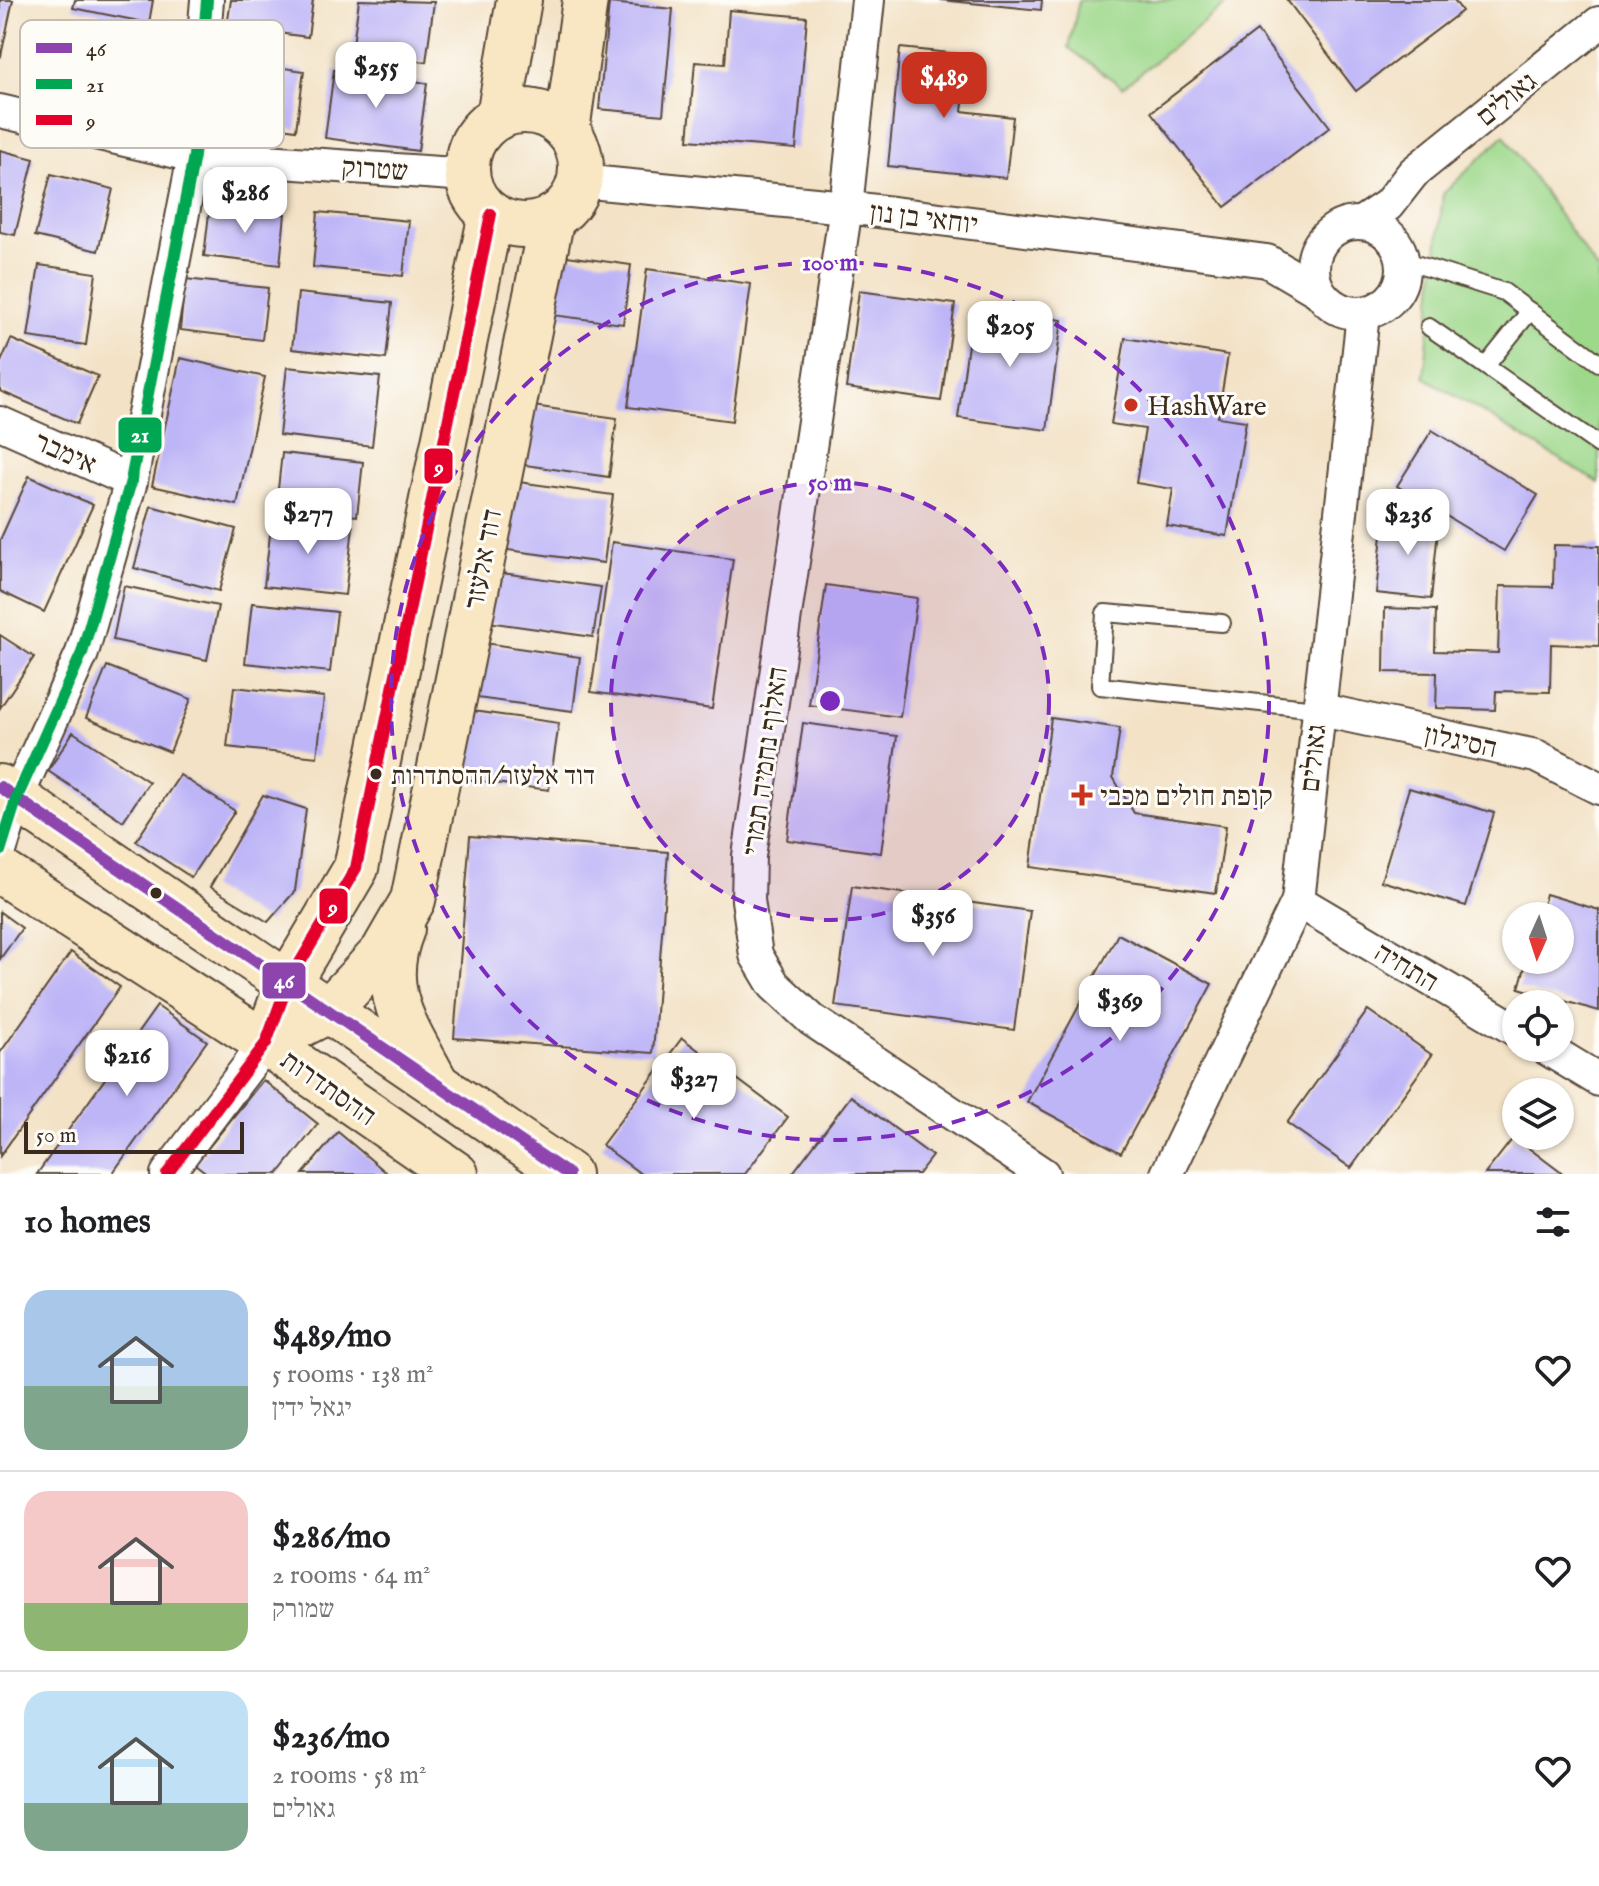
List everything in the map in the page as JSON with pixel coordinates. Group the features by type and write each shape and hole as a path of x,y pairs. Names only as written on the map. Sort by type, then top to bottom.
{"street":[{"path":"205,20 207,0"},
{"path":"499,116 519,0"},
{"path":"567,131 585,0"},
{"name":"האלוף נחמיה תמרי","path":"868,0 846,207 749,856 748,900 756,955 774,985 812,1020 1043,1174"},
{"name":"גאולים","path":"1361,223 1388,205 1413,173 1599,23"},
{"name":"שטרוק","path":"0,111 20,116"},
{"path":"552,217 521,225 491,214 471,190 468,175 474,140 499,116 517,111 536,112 553,119 567,131 579,154 580,181"},
{"name":"שטרוק","path":"160,148 194,156 468,175"},
{"path":"0,851 8,792 82,653 131,481 195,148"},
{"path":"1400,252 1388,234 1361,223 1336,228 1318,245 1312,269 1318,291 1337,309 1363,314 1378,309 1399,289 1400,252 1413,173"},
{"name":"יוחאי בן נון","path":"580,181 846,207 1267,261 1318,291"},
{"name":"דוד אלעזר","path":"436,1083 393,1000 394,950 413,900 552,217 565,208 580,181"},
{"path":"167,1174 266,1043 288,983 356,868 491,214"},
{"name":"יוחאי בן נון","path":"1267,261 1318,245"},
{"name":"גאולים","path":"1167,1174 1298,901 1363,314"},
{"name":"אימבר","path":"0,423 131,481"},
{"name":"הסיגלון","path":"1317,709 1536,756 1599,788"},
{"path":"8,792 568,1174"},
{"name":"ההסתדרות","path":"0,871 266,1043 456,1174"},
{"name":"דוד אלעזר","path":"266,1043 328,1011 383,952 413,900"},
{"name":"התחיה","path":"1298,901 1502,1022"},
{"path":"1569,1062 1599,1080"}],"lane":[{"path":"1400,252 1504,292 1599,363"},
{"path":"1486,366 1530,311"},
{"path":"1429,327 1599,445"},
{"path":"1222,623 1105,613 1100,686 1317,709"}],"green space":[{"path":"1079,0 1231,0 1123,87 1069,48"},
{"path":"1504,135 1599,272 1599,483 1424,377 1443,194"}],"building":[{"path":"0,0 13,0 1,56 0,55"},
{"path":"75,0 153,0 150,20 134,20 73,8"},
{"path":"231,0 313,0 308,37 284,34 284,20 228,20"},
{"path":"359,0 434,2 426,62 352,52"},
{"path":"940,0 1042,0 1041,10"},
{"path":"1287,0 1454,0 1462,11 1356,91"},
{"path":"609,3 673,9 663,115 599,109"},
{"path":"729,10 807,17 796,149 688,140 695,62 725,64"},
{"path":"1257,31 1330,127 1225,207 1151,112"},
{"path":"900,48 969,55 962,111 1013,117 1006,178 888,166"},
{"path":"284,68 304,71 296,130 284,128"},
{"path":"334,70 427,83 418,151 325,138"},
{"path":"0,150 34,159 15,235 0,232"},
{"path":"51,174 113,189 98,251 35,236"},
{"path":"210,205 285,214 280,265 204,256"},
{"path":"318,212 409,221 403,276 313,267"},
{"path":"553,254 631,265 623,324 544,314"},
{"path":"39,265 96,273 86,345 28,337"},
{"path":"647,269 751,284 732,421 628,407"},
{"path":"185,279 268,288 262,340 180,330"},
{"path":"859,291 955,304 941,401 846,388"},
{"path":"298,293 392,303 386,359 292,349"},
{"path":"973,308 1062,320 1047,430 958,418"},
{"path":"1125,338 1228,355 1218,417 1246,421 1227,536 1167,526 1173,489 1136,483 1145,429 1111,424"},
{"path":"11,339 98,376 77,424 0,391 0,364"},
{"path":"180,358 265,377 237,505 152,486"},
{"path":"287,367 380,377 372,446 279,435"},
{"path":"526,405 617,418 609,477 518,464"},
{"path":"1432,430 1538,495 1504,551 1397,486"},
{"path":"282,453 363,462 357,516 276,507"},
{"path":"29,476 93,505 44,612 0,591 0,540"},
{"path":"504,480 613,495 604,563 494,548"},
{"path":"151,506 236,529 219,591 134,568"},
{"path":"1384,515 1439,521 1431,599 1376,593"},
{"path":"272,518 353,527 345,595 264,586"},
{"path":"612,542 733,559 712,709 591,692"},
{"path":"1554,545 1599,546 1599,646 1551,644 1550,692 1496,691 1495,710 1436,708 1437,673 1384,672 1385,608 1436,610 1435,651 1498,653 1500,586 1553,587"},
{"path":"488,571 601,587 593,637 481,621"},
{"path":"826,585 917,598 900,717 809,705"},
{"path":"124,586 218,606 207,660 113,640"},
{"path":"252,603 337,612 330,672 245,663"},
{"path":"0,635 34,657 0,708"},
{"path":"484,643 580,657 573,711 477,698"},
{"path":"107,666 191,699 170,752 86,718"},
{"path":"234,687 324,697 317,757 227,747"},
{"path":"466,710 559,723 549,790 456,778"},
{"name":"קופת חולים מכבי","path":"1051,718 1120,728 1113,777 1134,813 1226,826 1216,893 1030,867"},
{"path":"803,723 897,736 881,853 787,840"},
{"path":"73,732 149,782 123,821 48,771"},
{"path":"180,775 235,811 191,877 136,841"},
{"path":"1409,788 1494,813 1466,906 1381,881"},
{"path":"263,795 306,809 295,891 268,922 210,887"},
{"path":"470,836 668,852 653,1053 454,1038"},
{"path":"852,886 1030,911 1014,1030 835,1006"},
{"path":"1546,894 1572,902 1544,902"},
{"path":"1574,902 1599,910 1599,1011 1574,1004 1574,990 1519,988 1523,974 1574,974"},
{"path":"0,912 22,928 0,959"},
{"path":"1118,934 1212,984 1121,1153 1027,1102"},
{"path":"71,952 120,987 0,1156 0,1053"},
{"path":"157,1006 207,1041 112,1174 37,1174"},
{"path":"1368,1010 1432,1055 1351,1168 1287,1123"},
{"path":"682,1038 788,1117 745,1174 641,1174 602,1145"},
{"path":"263,1080 318,1124 278,1174 208,1174 195,1164"},
{"path":"851,1096 932,1156 918,1174 792,1174"},
{"path":"338,1132 388,1174 303,1174"},
{"path":"1504,1150 1531,1150 1563,1174 1485,1174"}],"transit line":[{"name":"21","path":"205,20 207,0"},
{"name":"21","path":"0,851 17,797 82,653 131,481 195,148"},
{"name":"9","path":"167,1174 266,1043 288,983 356,868 491,214"},
{"name":"46","path":"0,787 568,1174"}],"place":[{"name":"HashWare","path":"1131,405"},
{"name":"דוד אלעזר/ההסתדרות","path":"376,774"},
{"name":"קופת חולים מכבי","path":"1082,795"}]}
